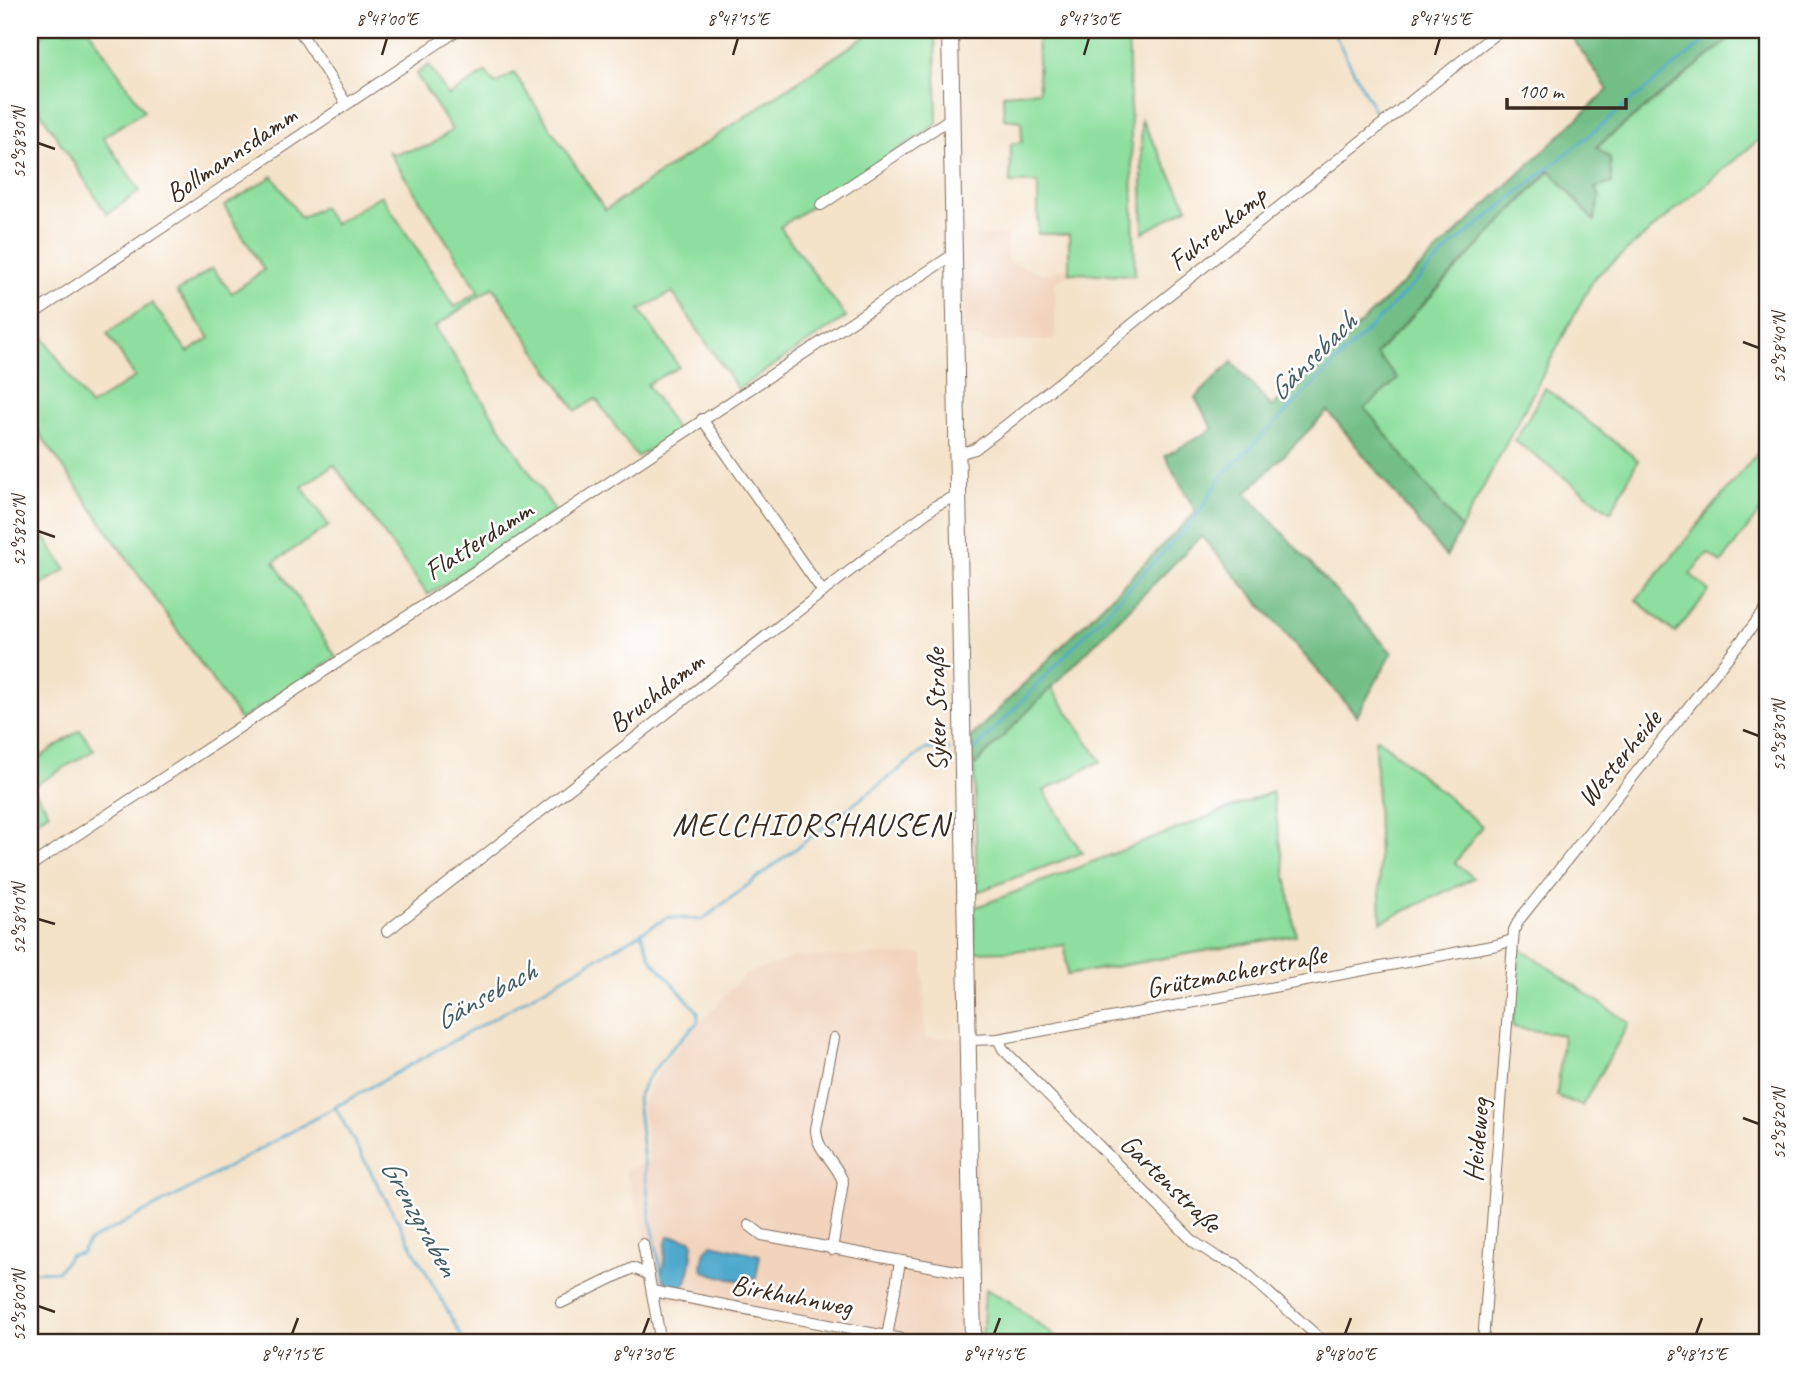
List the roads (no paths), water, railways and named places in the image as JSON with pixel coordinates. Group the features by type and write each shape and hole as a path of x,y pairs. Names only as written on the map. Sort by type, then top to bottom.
{"main road":[{"name":"Syker Straße","path":"950,30 973,1343"}],"street":[{"path":"299,30 346,103"},
{"name":"Bollmannsdamm","path":"30,316 458,30"},
{"name":"Fuhrenkamp","path":"958,454 975,449 1010,422 1500,30"},
{"path":"821,205 951,118"},
{"name":"Flatterdamm","path":"30,866 954,254"},
{"path":"702,419 823,592"},
{"name":"Bruchdamm","path":"387,931 823,592 937,505 958,495"},
{"name":"Westerheide","path":"1512,940 1519,920 1768,607"},
{"name":"Grützmacherstraße","path":"968,1040 998,1039 1512,940"},
{"name":"Heideweg","path":"1483,1343 1508,1027 1512,940"},
{"path":"832,1250 843,1182 820,1147 816,1129 834,1038"},
{"name":"Gartenstraße","path":"998,1039 1003,1049 1194,1242 1236,1264 1325,1343"},
{"path":"749,1225 762,1235 972,1274"},
{"path":"643,1244 661,1343"},
{"path":"887,1337 900,1262"},
{"path":"561,1303 634,1268 649,1275"},
{"name":"Birkhuhnweg","path":"652,1291 923,1343"}],"water":[{"path":"669,1236 691,1240 693,1243 688,1275 680,1288 668,1285 662,1277"},
{"path":"712,1244 760,1255 756,1278 738,1280 704,1271 704,1255"}],"waterway":[{"path":"1332,30 1379,119"},
{"name":"Gänsebach","path":"971,750 974,751 1195,519 1222,476 1451,247 1719,30"},
{"name":"Gänsebach","path":"30,1272 58,1271 70,1255 81,1253 89,1241 185,1191 668,917 702,920 926,749 950,750"},
{"path":"641,933 652,960 698,1012 698,1022 669,1051 645,1081 637,1099 650,1215 662,1277"},
{"name":"Grenzgraben","path":"335,1107 463,1339 455,1343"}],"district":[{"name":"MELCHIORSHAUSEN","path":"811,824"}]}
